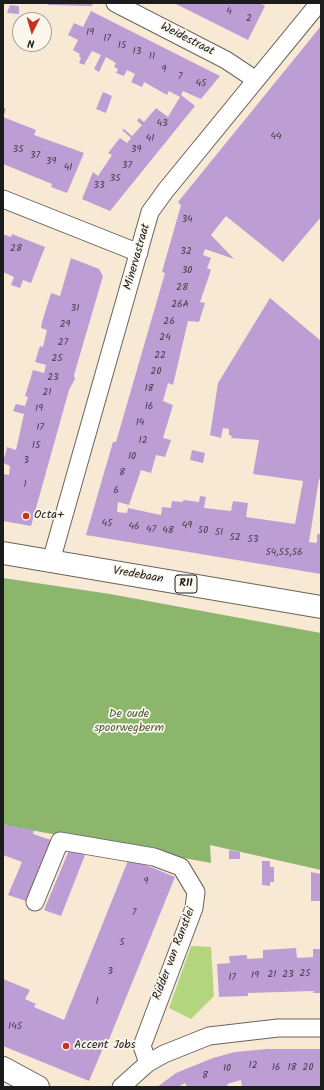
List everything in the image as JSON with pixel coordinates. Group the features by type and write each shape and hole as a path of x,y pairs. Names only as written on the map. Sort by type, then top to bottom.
{"main road":[{"name":"Vredebaan","path":"3,553 321,607"},
{"path":"3,1068 38,1087"}],"street":[{"name":"Weidestraat","path":"115,3 226,60 256,80"},
{"name":"Minervastraat","path":"51,561 150,212 166,190 319,3"},
{"path":"3,199 139,253"},
{"name":"Ridder van Ranstlei","path":"35,902 60,841 154,857 181,867 196,892 194,908 142,1046 148,1063"},
{"path":"121,1087 148,1063 164,1054 209,1036 278,1028 321,1028"}],"green space":[{"name":"De oude spoorwegberm","path":"3,578 110,594 321,633 321,870 210,845 211,863 3,825"},
{"path":"191,946 211,947 214,996 191,1019 169,1008"}],"building":[{"path":"49,3 93,3 92,6 48,5"},
{"path":"174,3 260,3 265,6 248,40"},
{"path":"10,5 19,6 19,12 7,13"},
{"path":"91,11 220,76 201,99 183,91 181,95 195,106 110,211 82,199 93,172 98,176 112,155 108,153 120,138 127,143 131,138 122,130 124,129 132,136 142,125 137,121 139,118 144,122 156,108 168,117 180,97 169,91 167,95 144,82 142,87 131,82 135,74 127,70 124,76 116,73 118,69 114,67 116,63 106,57 99,72 94,69 101,55 92,51 84,65 79,63 81,58 79,56 80,54 73,50 78,40 68,35 74,23 83,27"},
{"path":"321,26 321,217 283,262 226,216 211,235 234,259 205,249 203,255 211,258 207,268 211,270 200,302 205,303 199,322 188,321 173,385 168,383 163,401 173,405 163,438 171,440 165,457 156,455 151,473 141,470 129,505 118,502 117,512 127,513 128,508 161,515 162,507 171,508 172,501 182,502 184,500 199,502 200,496 206,497 204,508 231,511 233,501 248,503 246,517 295,524 303,481 253,474 259,440 231,438 232,436 229,435 229,429 223,428 221,438 210,435 218,383 270,298 321,341 321,480 319,479 309,542 317,543 317,534 321,534 321,574 86,535 113,442 116,442 165,273 162,272 181,205 178,202"},
{"path":"103,92 112,96 106,113 96,109"},
{"path":"3,108 6,109 3,117"},
{"path":"3,117 36,130 34,135 84,153 67,193 51,187 52,184 3,164"},
{"path":"3,234 11,237 12,234 45,247 31,283 23,280 20,288 11,285 14,277 3,272"},
{"path":"71,258 99,269 103,276 74,375 75,379 69,390 31,526 3,521 3,479 4,474 9,475 10,466 3,463 7,447 16,450 24,414 13,411 16,404 25,406 28,397 25,396 33,370 44,373 46,365 35,362 40,346 43,347 47,330 41,328 42,322 51,293 60,296"},
{"path":"192,450 205,453 203,463 190,460"},
{"path":"3,825 34,830 33,834 51,840 26,901 8,895 22,862 3,855"},
{"path":"70,848 85,855 61,916 44,910"},
{"path":"229,850 240,852 240,859 229,859"},
{"path":"129,858 175,877 108,1042 106,1041 89,1081 3,1046 3,979 30,990 25,999 36,1004 34,1007 64,1020"},
{"path":"262,861 270,861 270,867 274,867 274,882 270,882 270,886 262,885"},
{"path":"311,872 321,874 321,901 311,901"},
{"path":"296,948 297,958 313,957 313,949 321,949 321,993 313,993 314,991 248,993 248,996 219,997 217,964 230,963 229,956 247,955 247,959 263,958 263,950"},
{"path":"267,1049 321,1049 321,1087 242,1087 241,1080 227,1084 228,1087 187,1087 185,1083 178,1087 157,1087 176,1073 213,1058 235,1052"}],"place":[{"name":"Octa+","path":"26,516"},
{"name":"Accent Jobs","path":"66,1046"}]}
